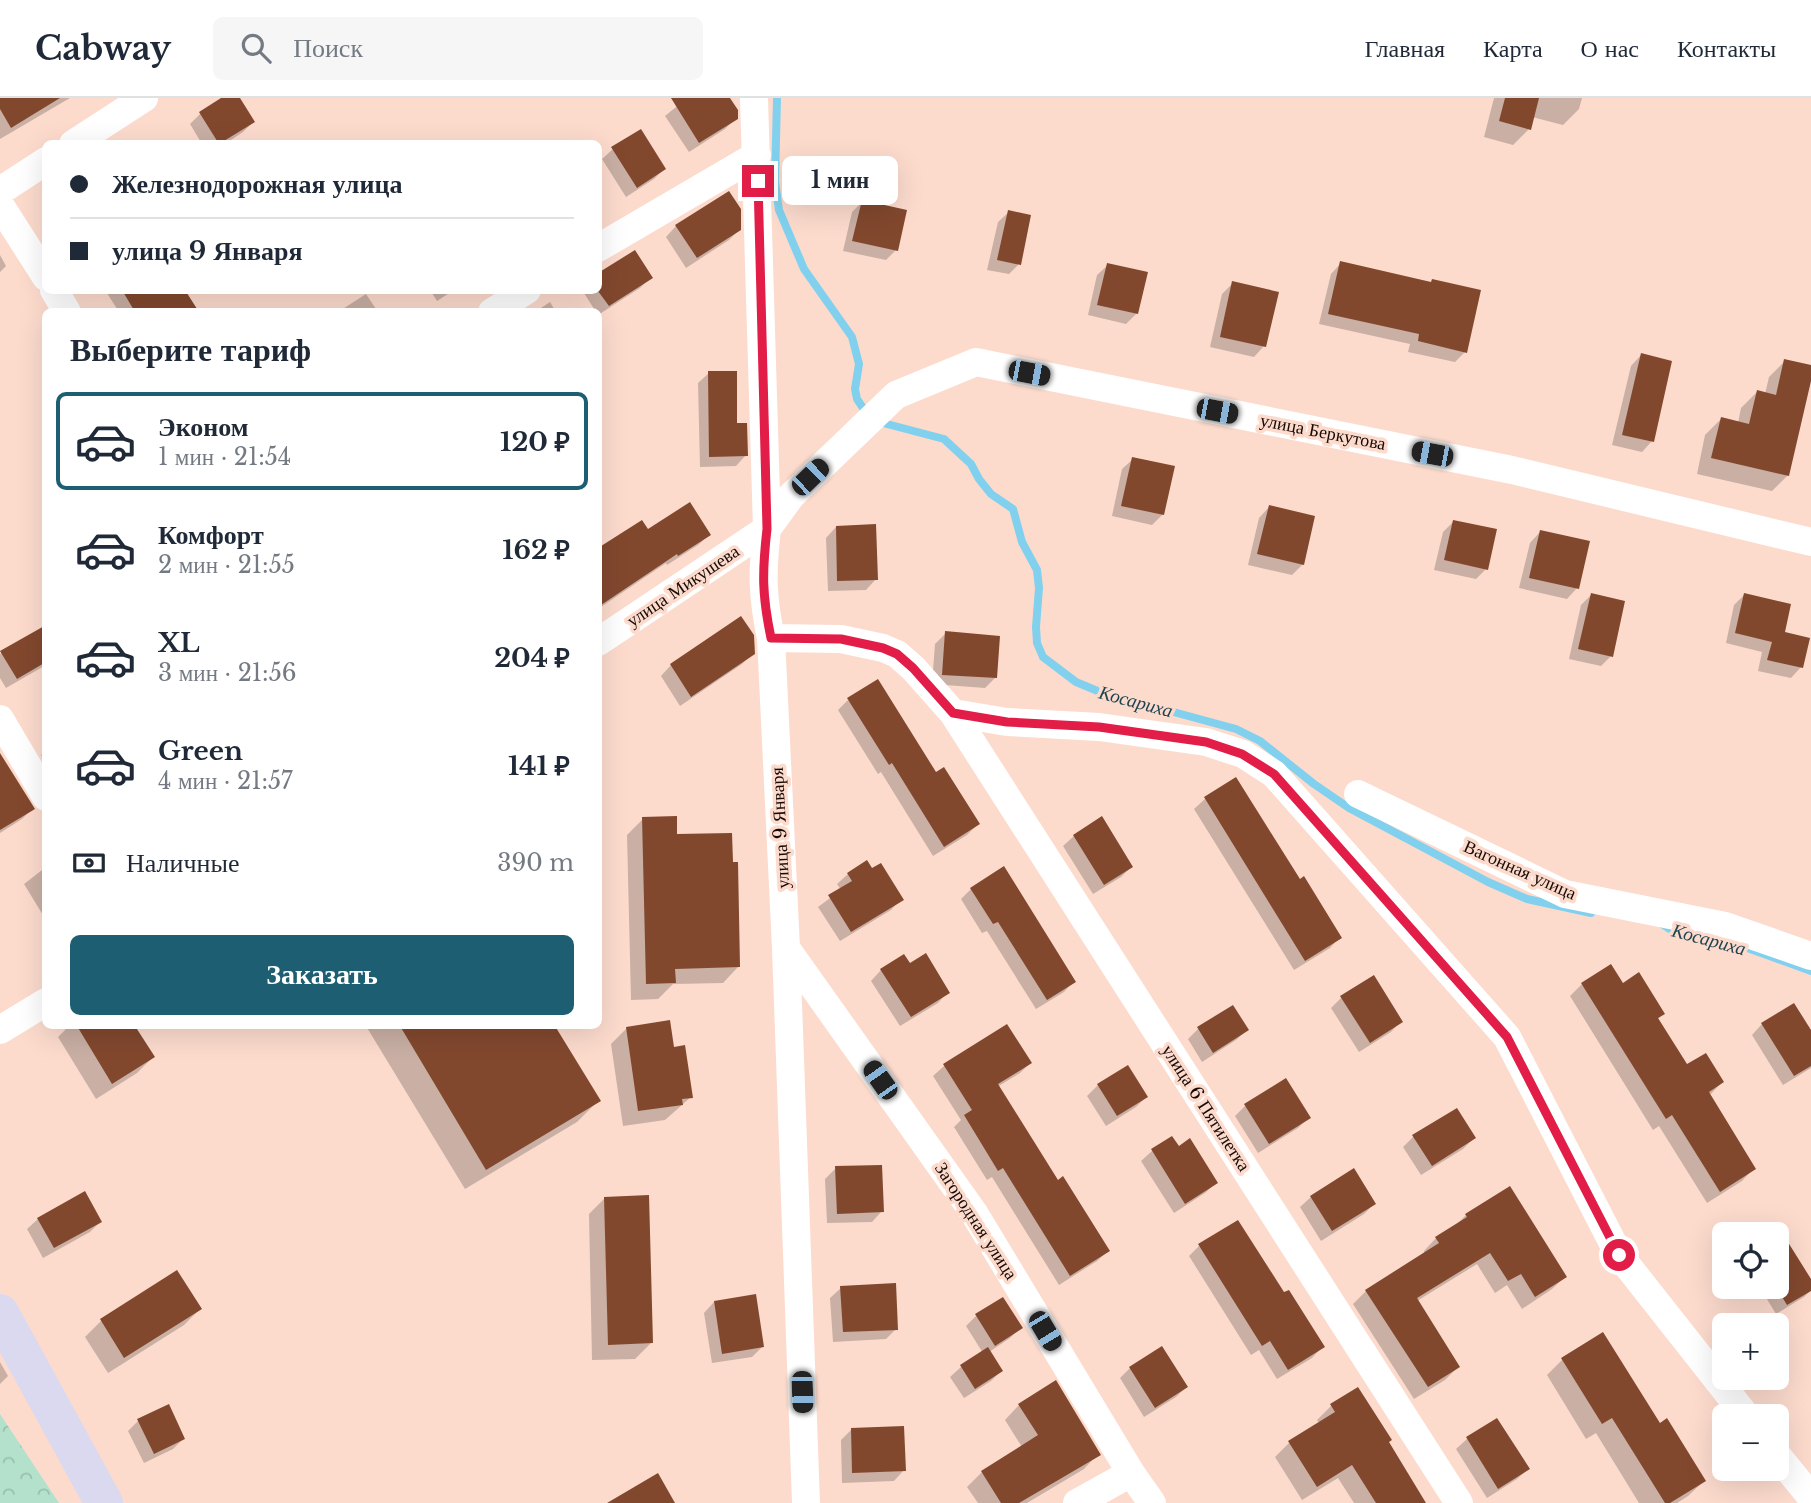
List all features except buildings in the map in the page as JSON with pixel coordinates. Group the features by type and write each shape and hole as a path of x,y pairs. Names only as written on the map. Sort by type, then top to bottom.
{"street":[{"path":"80,140 144,98"},
{"name":"улица 9 Января","path":"754,98 767,529 762,571 771,638 786,948 806,1503"},
{"path":"602,246 757,155"},
{"path":"0,191 42,165"},
{"path":"0,205 42,271"},
{"path":"498,308 521,294"},
{"name":"улица Беркутова","path":"767,529 791,496 896,395 976,362 1512,470 1811,542"},
{"name":"улица Микушева","path":"602,639 767,529"},
{"name":"улица 6 Пятилетка","path":"771,638 841,639 883,648 897,654 913,668 953,713 1459,1503"},
{"path":"953,713 1007,722 1099,727 1206,742 1242,754 1274,774 1507,1037 1619,1255 1737,1404"},
{"path":"0,719 42,790"},
{"name":"Вагонная улица","path":"1358,794 1565,894 1725,926 1811,956"},
{"name":"Загородная улица","path":"786,948 974,1213 1152,1503"},
{"path":"0,1030 42,1004"},
{"path":"0,1313 104,1503"},
{"path":"1789,1470 1811,1497"},
{"path":"1077,1503 1131,1472"}],"green space":[{"path":"0,1414 59,1503 0,1503"}],"waterway":[{"name":"Косариха","path":"777,98 775,182 779,210 804,269 852,337 859,364 855,389 857,399 865,411 887,424 944,439 971,464 991,494 1013,509 1022,542 1037,570 1037,643 1043,657 1076,682 1100,692 1236,729 1260,741 1349,808 1488,882 1527,899 1591,913"},
{"name":"Косариха","path":"1662,924 1674,932 1714,936 1811,971"}],"route":[{"path":"758,181 767,529 762,571 771,638 841,639 883,648 897,654 913,668 953,713 1007,722 1099,727 1206,742 1242,754 1274,774 1507,1037 1619,1255"}]}
